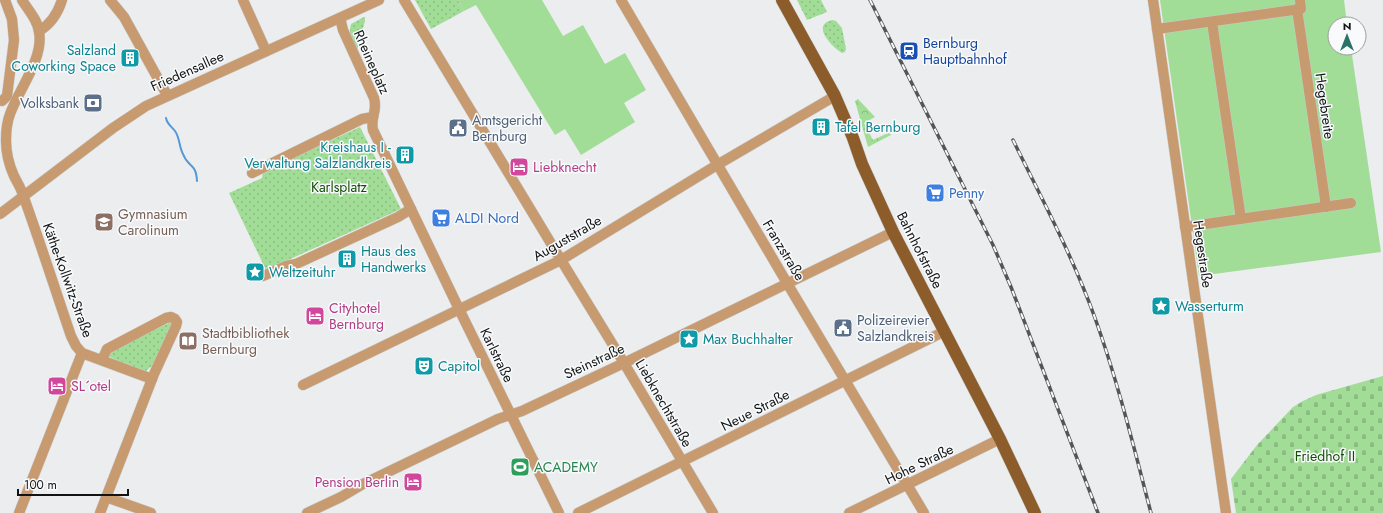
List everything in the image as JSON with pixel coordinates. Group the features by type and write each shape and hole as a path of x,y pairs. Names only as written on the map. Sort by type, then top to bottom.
{"main road":[{"name":"Bahnhofstraße","path":"782,0 835,96 865,171 893,232 1000,439 1035,513"}],"street":[{"path":"4,0 12,19 14,40 7,96 1,98 10,114"},
{"path":"22,0 36,23 39,31 51,22 62,0"},
{"path":"110,0 124,17 167,95"},
{"path":"243,0 266,51"},
{"name":"Friedensallee","path":"0,214 127,117 146,106 167,95 379,0"},
{"name":"Liebknechtstraße","path":"404,0 713,513"},
{"name":"Franzstraße","path":"621,0 717,165 924,513"},
{"name":"Hegestraße","path":"1153,0 1226,513"},
{"name":"Hegebreite","path":"1157,29 1212,22 1298,5 1326,207"},
{"name":"Rheineplatz","path":"340,18 342,30 374,98 377,107 373,117"},
{"path":"1212,22 1241,219"},
{"name":"Käthe-Kollwitz-Straße","path":"39,31 40,43 37,56 10,114 7,125 7,150 14,175 24,196 71,336 76,346 82,353 152,379"},
{"name":"Auguststraße","path":"303,385 561,260 717,165 835,96"},
{"path":"252,173 362,120 373,117 373,130 411,209 398,217 296,264 286,266 263,276"},
{"path":"1185,227 1351,203"},
{"name":"Karlstraße","path":"411,209 559,513"},
{"name":"Steinstraße","path":"307,513 341,497 363,484 498,419 522,411 624,363 893,232"},
{"path":"100,513 152,379 177,322 171,317 166,318 107,349 102,360"},
{"name":"Neue Straße","path":"578,513 945,331"},
{"path":"19,513 82,353"},
{"name":"Hohe Straße","path":"849,513 1000,439"},
{"path":"106,496 151,513"}],"green space":[{"path":"415,0 458,0 464,11 431,29"},
{"path":"458,0 542,0 563,36 583,25 605,64 625,53 646,90 624,103 635,122 581,155 565,129 555,135 476,5 464,11"},
{"path":"797,0 821,0 827,12 807,20"},
{"path":"1160,0 1344,0 1346,16 1327,16 1327,56 1352,56 1381,252 1199,276"},
{"path":"364,17 365,21 357,50 350,28 351,24"},
{"path":"832,20 836,21 842,28 846,49 845,52 842,53 838,50 825,36 823,27 826,23"},
{"path":"858,99 875,117 864,123 873,140 888,133 885,126 887,125 891,135 868,147 855,101"},
{"name":"Karlsplatz","path":"360,127 401,209 266,270 229,193 262,178 263,172"},
{"path":"171,322 173,323 153,365 146,371 141,372 110,357 108,354 109,351"},
{"name":"Friedhof II","path":"1383,376 1383,513 1236,513 1231,479 1257,445 1293,407 1316,395"}],"waterway":[{"path":"166,118 177,134 185,158 195,171 197,181"}],"railway":[{"path":"870,0 993,245 1011,287 1098,513"},
{"path":"1013,140 1067,250 1095,318 1118,391 1151,513"}],"place":[{"name":"Bernburg Hauptbahnhof","path":"909,51"},
{"name":"Salzland Coworking Space","path":"130,58"},
{"name":"Volksbank","path":"93,103"},
{"name":"Tafel Bernburg","path":"821,127"},
{"name":"Amtsgericht Bernburg","path":"458,128"},
{"name":"Kreishaus I - Verwaltung Salzlandkreis","path":"405,155"},
{"name":"Liebknecht","path":"519,167"},
{"name":"Penny","path":"935,193"},
{"name":"ALDI Nord","path":"441,218"},
{"name":"Gymnasium Carolinum","path":"104,222"},
{"name":"Haus des Handwerks","path":"347,259"},
{"name":"Weltzeituhr","path":"255,272"},
{"name":"Wasserturm","path":"1161,306"},
{"name":"Cityhotel Bernburg","path":"315,316"},
{"name":"Polizeirevier Salzlandkreis","path":"843,328"},
{"name":"Max Buchhalter","path":"689,339"},
{"name":"Stadtbibliothek Bernburg","path":"188,341"},
{"name":"Capitol","path":"424,366"},
{"name":"SL´otel","path":"57,386"},
{"name":"ACADEMY","path":"520,467"},
{"name":"Pension Berlin","path":"413,482"}]}
